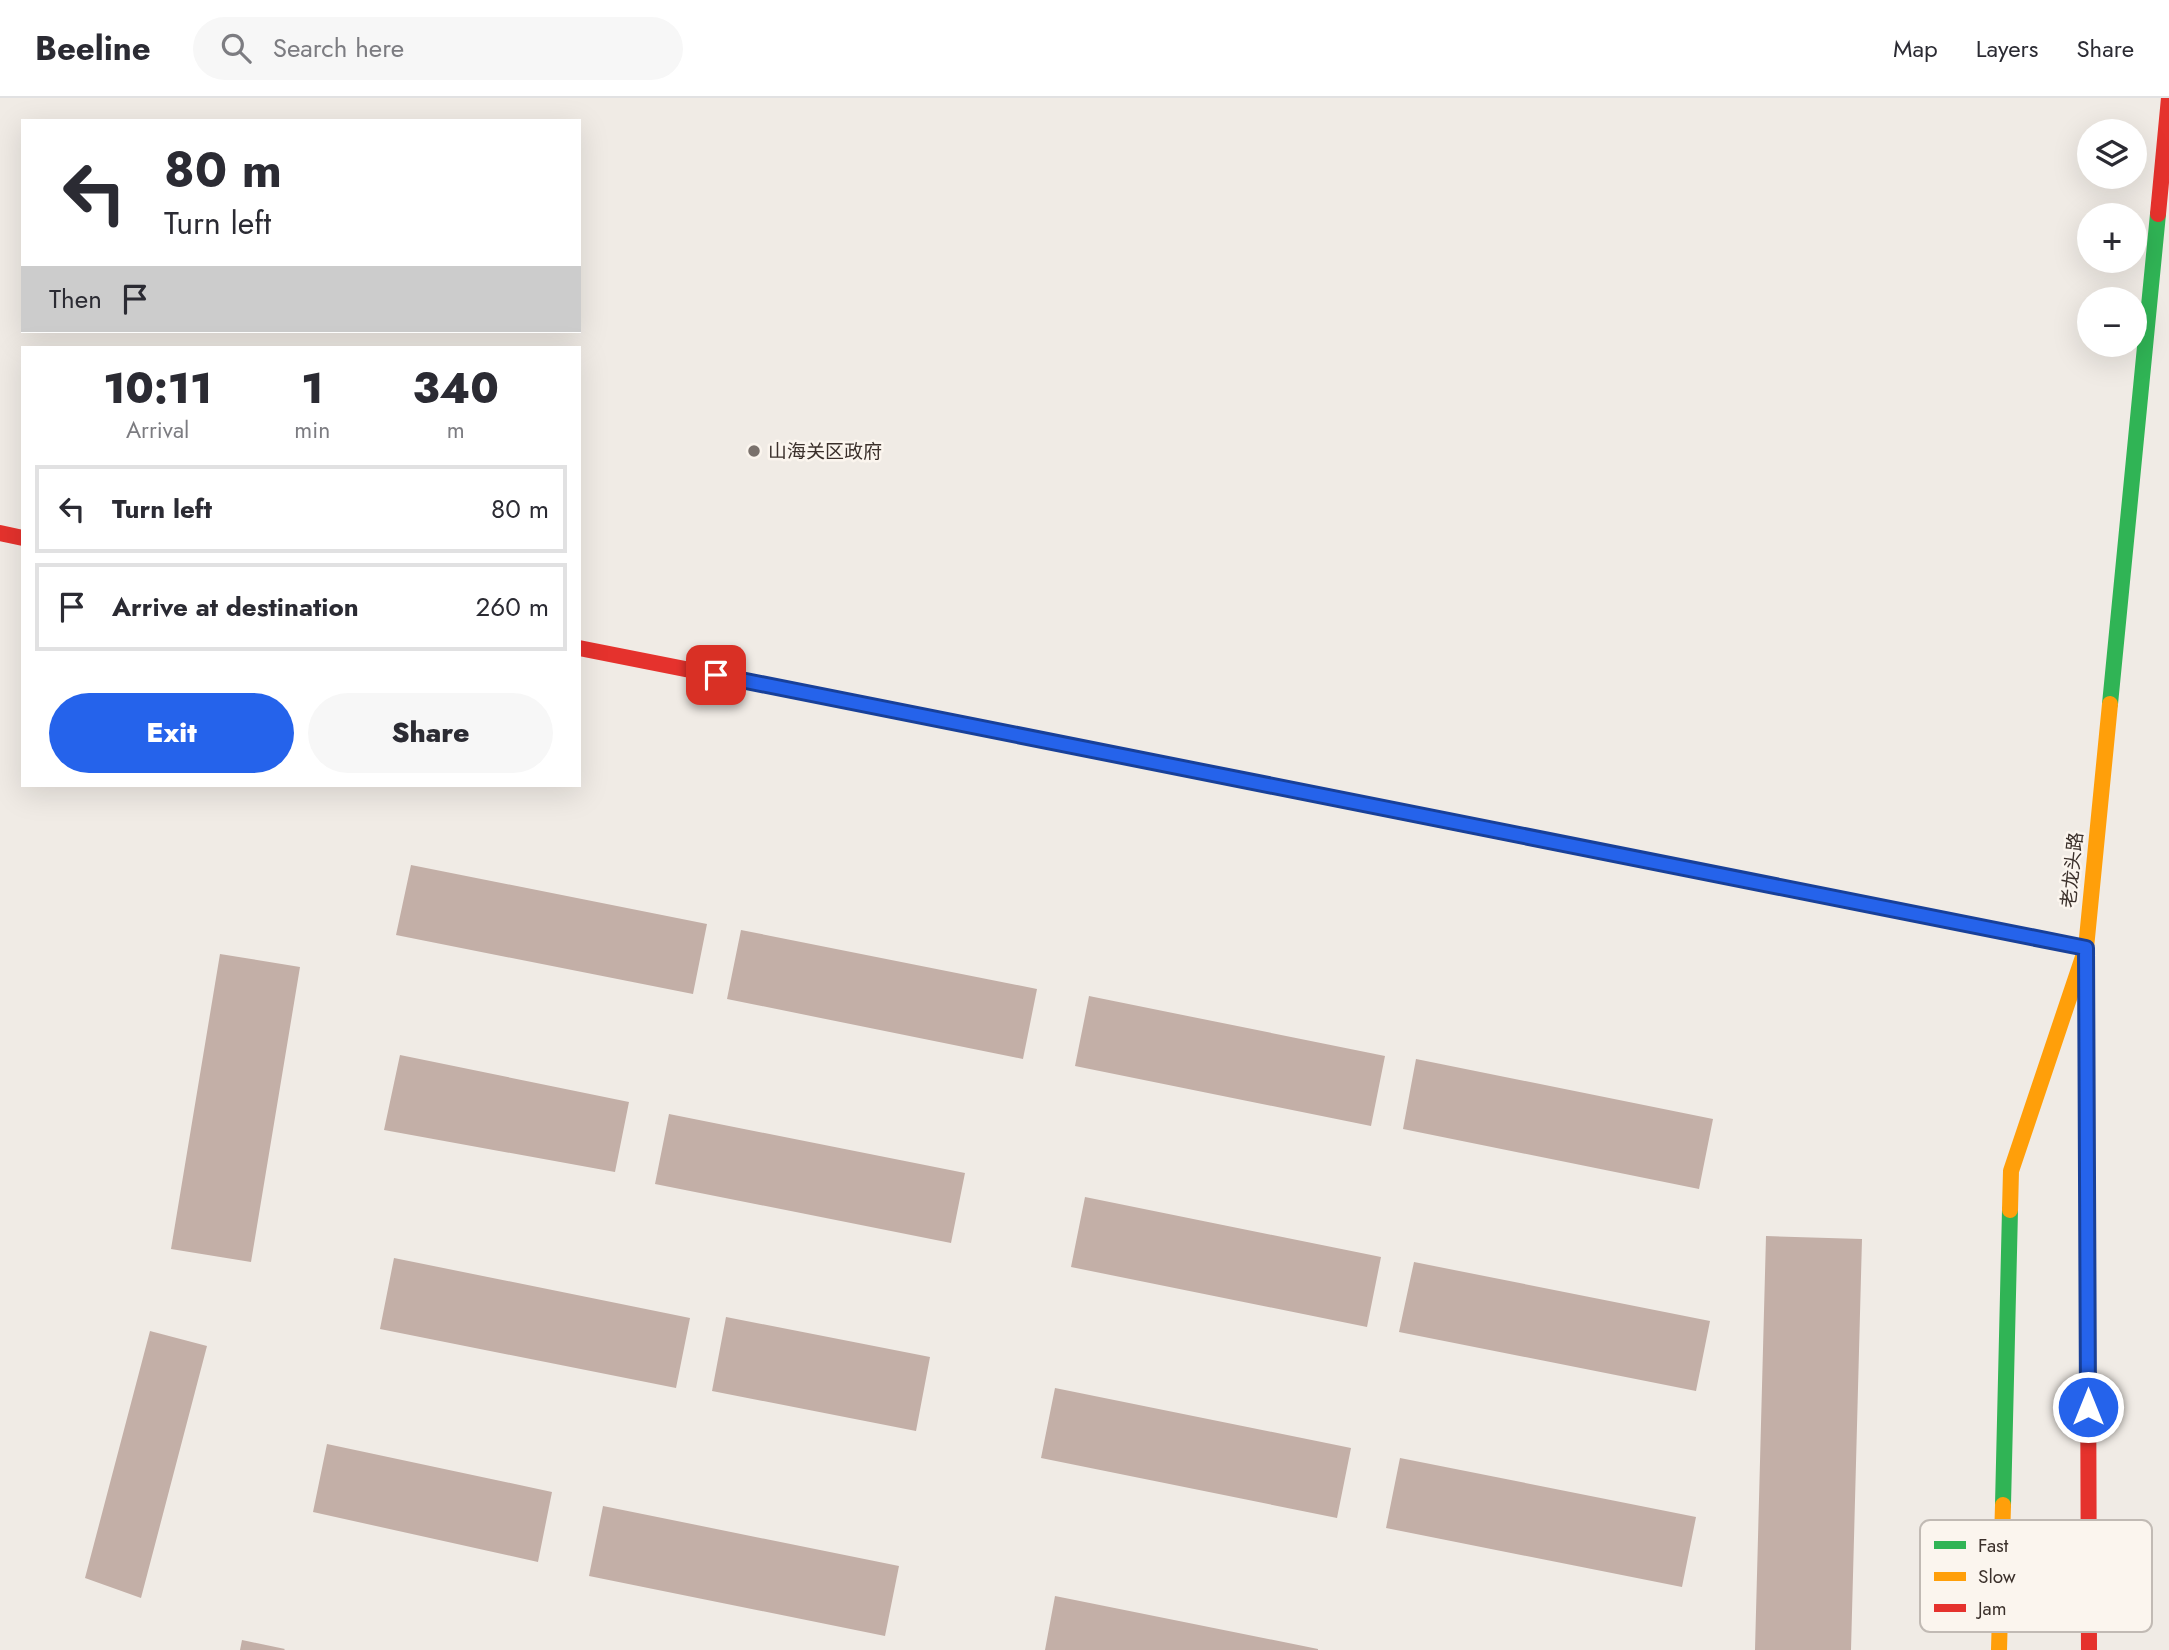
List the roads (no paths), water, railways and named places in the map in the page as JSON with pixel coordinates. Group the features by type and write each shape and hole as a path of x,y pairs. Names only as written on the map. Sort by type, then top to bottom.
{"main road":[{"name":"老龙头路","path":"2088,1520 2086,948 2169,98"},
{"path":"0,533 21,538"},
{"path":"581,648 2086,948 2011,1171 2002,1520"},
{"path":"1999,1632 1999,1650"},
{"name":"老龙头路","path":"2089,1632 2089,1650"}],"place":[{"name":"山海关区政府","path":"754,451"}]}
